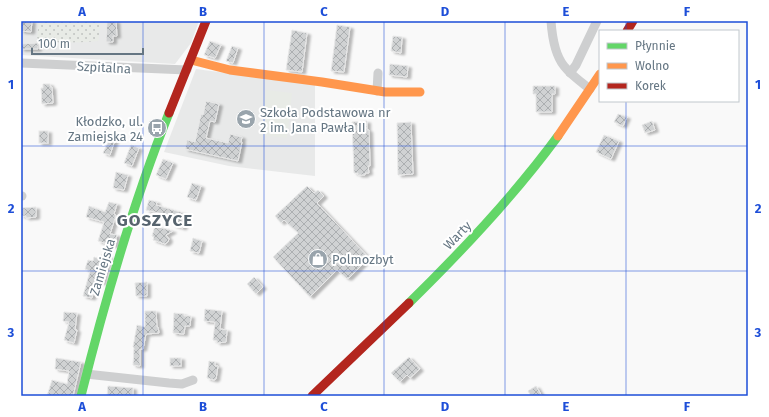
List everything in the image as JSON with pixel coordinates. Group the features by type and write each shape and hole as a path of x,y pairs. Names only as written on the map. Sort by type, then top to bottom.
{"street":[{"name":"Zamiejska","path":"81,396 106,296 139,192 156,145 192,60 206,21"},
{"path":"551,21 558,55 561,62 570,73 590,89"},
{"path":"570,73 576,66 597,21"},
{"path":"628,30 634,21"},
{"path":"192,60 230,70 381,91 420,92"},
{"name":"Szpitalna","path":"21,63 187,70"},
{"path":"378,73 381,91"},
{"name":"Warty","path":"312,396 434,278 486,224 548,149 599,76"},
{"path":"86,374 182,384 193,380"}],"shaded area":[{"path":"21,21 199,21 191,43 175,64 21,55"},
{"path":"39,21 100,21 99,39 98,41 76,42 49,42 42,40 37,38"},
{"name":"Szkoła Podstawowa nr 2 im. Jana Pawła II","path":"196,69 315,85 315,176 229,166 164,152"},
{"path":"266,90 292,93 287,138 261,135"}],"building":[{"path":"21,21 32,21 31,32 21,31"},
{"path":"107,21 116,21 117,36 113,36 113,42 106,42"},
{"path":"337,25 350,27 344,72 331,71"},
{"path":"292,30 307,33 302,72 286,70"},
{"path":"393,36 402,37 401,53 391,51"},
{"path":"210,41 221,45 215,58 204,55"},
{"path":"38,43 38,49 21,49 21,44"},
{"path":"232,46 238,48 233,63 226,61"},
{"path":"390,64 408,66 407,77 389,75"},
{"path":"43,84 50,84 50,87 52,87 53,103 42,104 41,88 43,88"},
{"path":"533,86 555,86 555,94 552,94 552,112 536,112 536,94 533,94"},
{"path":"206,101 219,104 215,122 210,121 206,138 228,143 230,134 242,137 238,161 185,149 187,140 195,142 201,114 203,115"},
{"path":"618,114 627,117 623,126 614,122"},
{"path":"367,121 367,130 369,130 369,173 365,173 365,175 358,175 358,173 354,173 352,122"},
{"path":"652,121 655,130 645,133 642,125"},
{"path":"411,122 413,174 398,175 397,123"},
{"path":"39,131 48,131 48,143 39,143"},
{"path":"604,135 619,141 611,159 596,152"},
{"path":"110,138 115,140 110,155 103,153"},
{"path":"131,145 139,148 132,166 124,163"},
{"path":"163,159 173,163 166,179 156,175"},
{"path":"116,172 128,175 124,190 113,188"},
{"path":"192,183 201,186 196,200 187,197"},
{"path":"307,186 314,193 318,190 324,196 317,203 369,258 349,278 346,278 337,270 310,297 273,257 298,233 284,220 281,223 275,216"},
{"path":"149,200 157,202 156,205 187,214 183,228 173,225 176,217 146,210"},
{"path":"109,202 117,204 114,214 116,215 110,234 117,235 114,246 98,241 104,222 86,217 89,206 105,212"},
{"path":"36,207 36,217 26,218 26,216 21,216 22,208"},
{"path":"155,226 173,231 166,235 169,239 168,242 165,244 153,240 154,237 152,236"},
{"path":"193,238 202,241 199,253 190,251"},
{"path":"102,254 109,256 102,283 96,281 92,298 83,296 90,271 85,269 88,260 93,261 94,257 100,259"},
{"path":"254,277 263,287 256,294 247,284"},
{"path":"147,282 147,296 136,296 135,283"},
{"path":"205,309 222,311 220,329 227,330 226,342 217,343 217,341 213,340 215,322 204,321"},
{"path":"145,311 156,311 159,333 146,334 143,349 140,349 140,366 133,365 133,347 137,325 145,327"},
{"path":"64,312 77,313 75,330 77,330 74,343 64,340 69,322 63,321"},
{"path":"174,313 184,314 184,316 191,316 190,326 185,326 184,334 173,333"},
{"path":"409,357 420,369 410,378 407,375 400,382 391,373"},
{"path":"56,358 81,362 73,396 47,396 52,380 67,384 69,371 55,369"},
{"path":"170,358 181,358 181,366 170,366"},
{"path":"209,361 215,362 215,366 218,366 216,379 214,380 207,378"},
{"path":"108,386 133,388 133,396 107,396"},
{"path":"536,386 542,396 531,396 528,391"}],"traffic: fast":[{"path":"81,396 120,253 143,183 169,113"},
{"path":"409,303 449,263 506,201 558,136"}],"traffic: slow":[{"path":"191,60 230,70 385,92 420,92"},
{"path":"558,136 599,75"}],"traffic: jam":[{"path":"169,113 206,21"},
{"path":"628,30 633,21"},
{"path":"312,396 409,303"}],"place":[{"name":"Szkoła Podstawowa nr 2 im. Jana Pawła II","path":"246,119"},
{"name":"Kłodzko, ul. Zamiejska 24","path":"157,128"},
{"name":"Polmozbyt","path":"318,259"}],"district":[{"name":"GOSZYCE","path":"155,220"}]}
